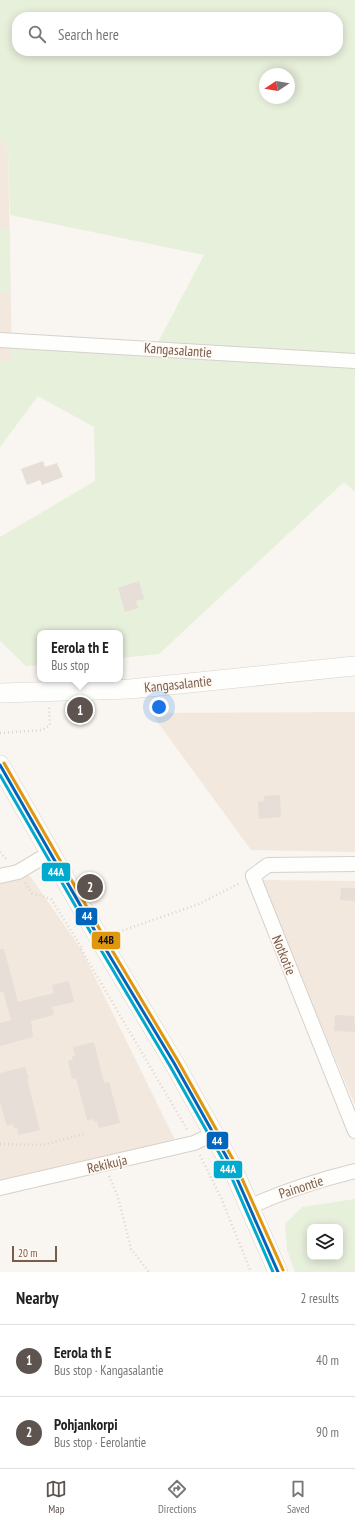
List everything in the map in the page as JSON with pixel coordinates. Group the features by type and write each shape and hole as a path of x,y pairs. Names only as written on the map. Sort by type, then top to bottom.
{"street":[{"name":"Kangasalantie","path":"0,340 355,361"},
{"name":"Kangasalantie","path":"0,694 130,688 355,666"},
{"path":"0,765 50,854 174,1063 231,1164 278,1272"},
{"path":"0,876 18,872 50,854"},
{"path":"253,876 268,865 355,864"},
{"name":"Notkotie","path":"253,876 355,1132"},
{"name":"Rekikuja","path":"0,1188 194,1143 213,1134"},
{"name":"Painontie","path":"249,1207 279,1194 320,1180 355,1171"}],"path":[{"path":"0,733 42,730 50,725 48,692"},
{"path":"0,852 18,872 32,893 51,899 81,948 194,1143 222,1200 251,1272"},
{"path":"81,948 99,938 199,904 253,876"},
{"path":"0,1144 42,1145 84,1134"},
{"path":"104,1165 118,1197 131,1249 149,1272"}],"shaded area":[{"path":"0,138 8,149 12,362 0,362"},
{"path":"355,712 355,852 251,850 151,713"},
{"path":"30,876 81,949 179,1148 0,1188 0,878"},
{"path":"259,880 355,881 355,1105"}],"green space":[{"path":"0,0 355,0 355,359 155,348 204,255 10,215 8,149 0,138"},
{"path":"0,229 10,230 9,292 0,292"},
{"path":"12,345 355,362 355,492 344,482 159,654 123,658 123,630 37,630 37,665 26,666 0,641 0,537 95,481 94,427 38,396 0,447 0,362 12,362"},
{"path":"355,1199 355,1272 295,1272 287,1250 285,1224 302,1207"}],"building":[{"path":"43,461 45,467 57,463 63,477 42,485 40,480 27,485 21,469"},
{"path":"139,581 144,599 136,601 138,608 125,612 118,588"},
{"path":"280,795 281,817 259,819 258,802 265,801 264,796"},
{"path":"341,888 355,888 355,901 340,900"},
{"path":"0,949 4,949 18,1002 54,993 52,985 69,981 74,1002 52,1007 54,1015 31,1021 33,1037 0,1046 0,1023 11,1020 3,991 0,992"},
{"path":"335,1015 354,1016 355,1032 334,1031"},
{"path":"94,1042 104,1083 109,1082 120,1123 99,1128 97,1121 94,1122 93,1119 87,1120 76,1078 72,1079 68,1061 73,1060 72,1056 75,1056 73,1047"},
{"path":"25,1067 40,1130 18,1135 17,1127 14,1128 13,1124 7,1126 0,1102 0,1073"}],"transit line":[{"name":"44B","path":"4,763 103,935 178,1061 235,1163 283,1270"},
{"name":"44","path":"0,765 99,938 174,1063 231,1165 278,1272"},
{"name":"44A","path":"0,775 95,940 170,1066 227,1167 273,1272"}],"place":[{"name":"Eerola th E","path":"80,710"},
{"name":"Pohjankorpi","path":"90,887"}]}
